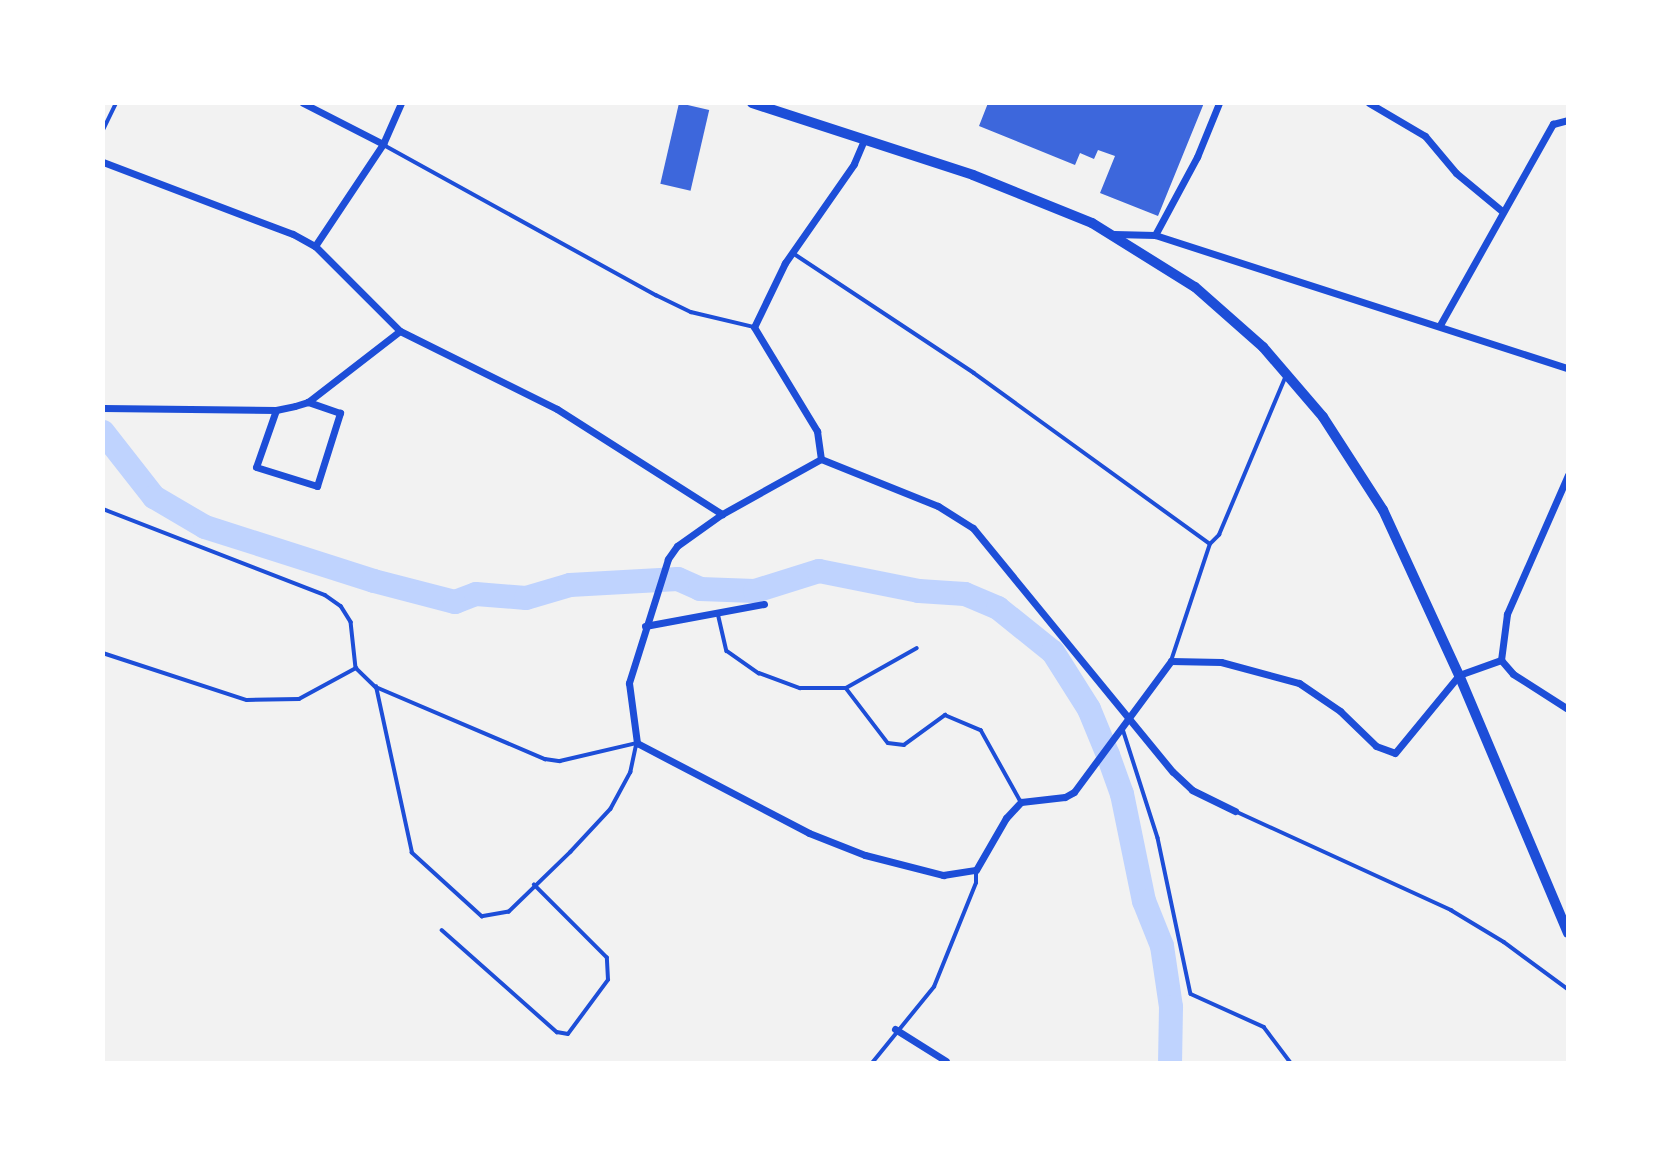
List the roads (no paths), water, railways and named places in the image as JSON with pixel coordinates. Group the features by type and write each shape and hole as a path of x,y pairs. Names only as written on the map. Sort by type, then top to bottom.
{"main road":[{"path":"752,103 1006,187 1114,234 1212,300 1287,373 1369,485 1459,675 1568,933"}],"street":[{"path":"303,103 383,144"},
{"path":"315,246 383,144 401,103"},
{"path":"1155,235 1197,157 1219,103"},
{"path":"1369,103 1425,136 1457,173 1502,211"},
{"path":"1440,325 1553,124 1568,120"},
{"path":"821,459 817,431 754,327 793,253 855,164 864,140"},
{"path":"103,162 293,234 315,246 400,331 557,409 722,514"},
{"path":"1114,234 1155,235 1568,368"},
{"path":"103,408 276,410 308,402 400,331"},
{"path":"276,410 256,467 317,486 340,412 308,402"},
{"path":"821,459 722,514 677,546 662,573 629,683 637,743 767,814 865,855 943,874 976,870 1006,818 1021,802 1065,797 1095,764 1171,661 1221,662 1290,680 1340,711 1376,746 1395,752 1459,675 1501,660"},
{"path":"821,459 938,506 973,528 1192,790 1235,811"},
{"path":"1568,475 1507,614 1501,660 1513,674 1568,709"},
{"path":"645,626 764,604"},
{"path":"895,1029 946,1061"}],"lane":[{"path":"103,130 116,103"},
{"path":"383,144 646,290 691,312 754,327"},
{"path":"793,253 974,373 1210,544"},
{"path":"1171,661 1210,544 1219,535 1287,373"},
{"path":"103,509 325,595 341,606 351,622 356,668 376,687 545,759 560,761 637,743 631,772 611,808 509,912 482,917 412,853 376,687"},
{"path":"718,613 727,651 759,673 800,688 846,688 917,648"},
{"path":"103,653 247,700 299,699 356,668"},
{"path":"846,688 888,743 904,745 945,715 981,730 1021,802"},
{"path":"1121,729 1155,827 1191,994 1248,1017 1264,1027 1291,1063"},
{"path":"1235,811 1451,910 1504,942 1568,989"},
{"path":"872,1063 895,1029 940,976 976,883 976,870"},
{"path":"442,930 556,1032 568,1034 608,980 607,958 534,885"}],"waterway":[{"path":"103,432 154,497 205,527 374,581 455,602 476,594 526,598 570,585 678,579 700,589 755,591 819,571 919,591 965,594 998,608 1053,652 1089,709 1108,755 1122,794 1144,901 1162,946 1171,1007 1170,1063"}]}
